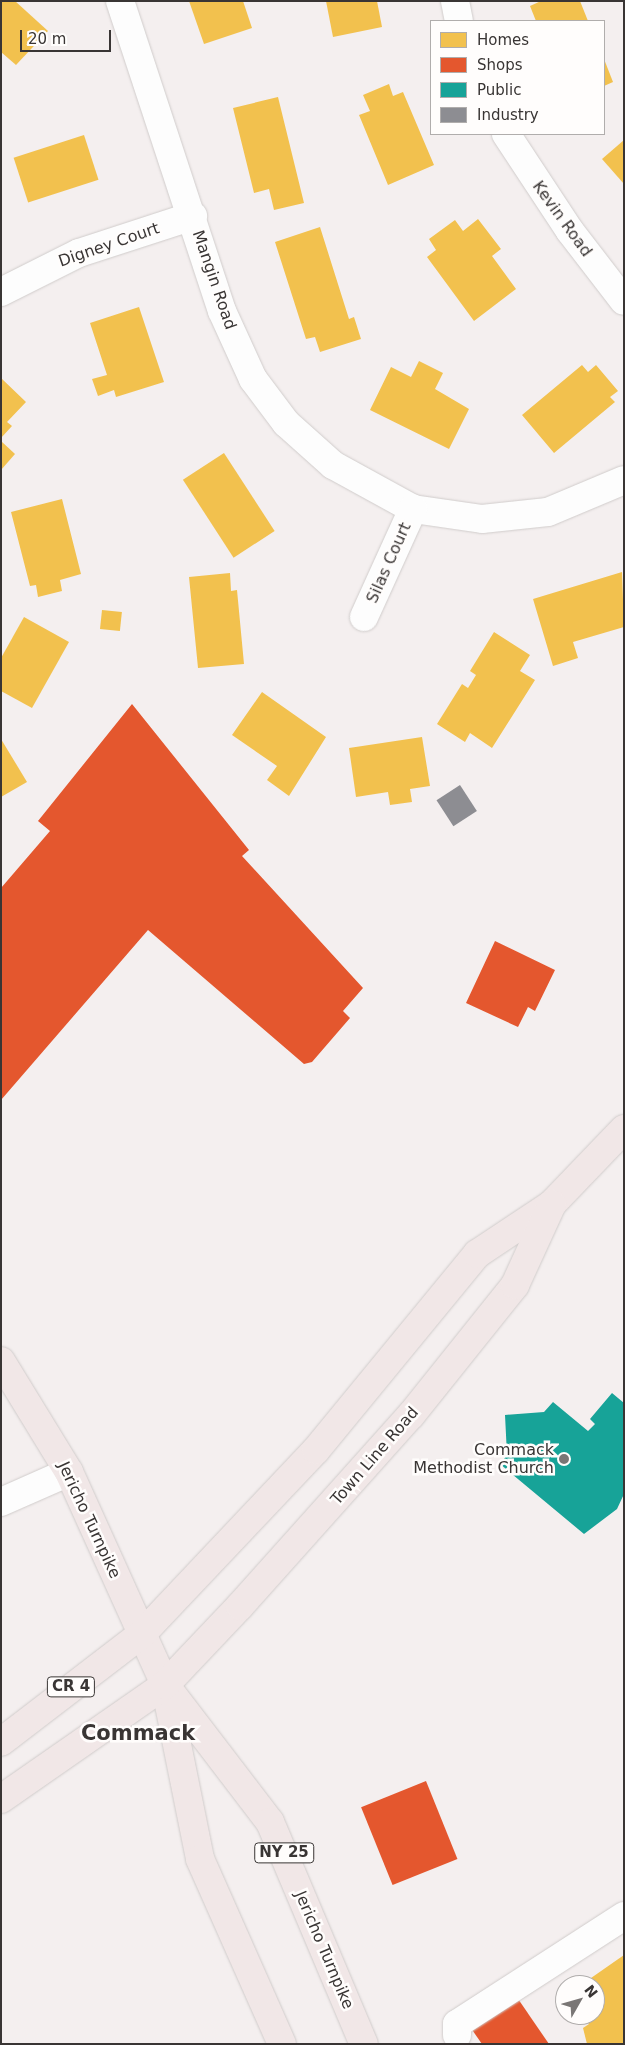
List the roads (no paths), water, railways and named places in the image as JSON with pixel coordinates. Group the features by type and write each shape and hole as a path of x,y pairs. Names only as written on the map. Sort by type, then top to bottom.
{"main road":[{"name":"Town Line Road","path":"142,1634 316,1450 477,1254 552,1204 624,1129"},
{"name":"Town Line Road","path":"165,1685 412,1416 514,1285 552,1204"},
{"name":"Jericho Turnpike","path":"1,1362 69,1472 165,1685 200,1859 282,2044"},
{"name":"CR 4","path":"1,1742 142,1634"},
{"name":"Jericho Turnpike","path":"165,1685 270,1822 364,2044"},
{"name":"CR 4","path":"1,1799 165,1685"}],"street":[{"name":"Mangin Road","path":"120,1 193,216 222,311 253,378 286,424 333,465 414,509 482,519 548,512 624,480"},
{"path":"455,1 459,20"},
{"name":"Kevin Road","path":"507,135 570,231 624,300"},
{"name":"Digney Court","path":"1,292 78,253 193,216"},
{"name":"Silas Court","path":"364,618 414,509"},
{"path":"1,1502 69,1472"},
{"path":"454,2041 457,2024 624,1916"}],"place":[{"name":"Commack Methodist Church","path":"564,1459"}],"district":[{"name":"Commack","path":"138,1733"}]}
